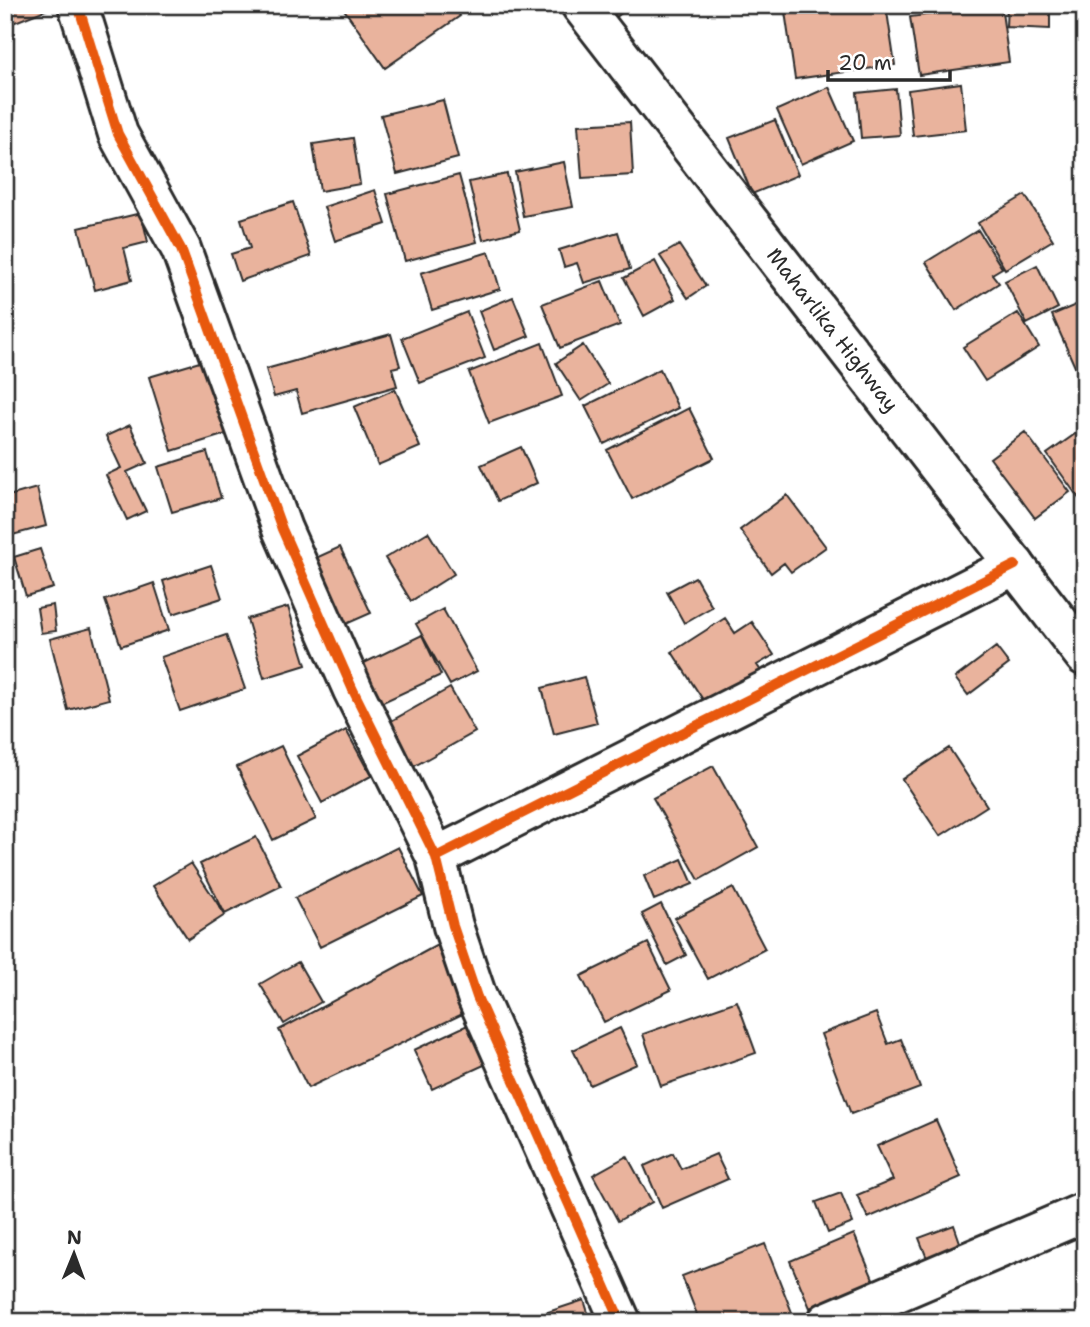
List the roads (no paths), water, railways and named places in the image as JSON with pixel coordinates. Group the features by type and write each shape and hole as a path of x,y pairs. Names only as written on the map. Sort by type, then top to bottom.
{"main road":[{"path":"78,5 118,134 181,250 282,529 353,690 436,857 453,926 477,997 621,1322"},
{"name":"Maharlika Highway","path":"581,5 1085,656"},
{"path":"436,857 1014,565"},
{"path":"827,1322 1085,1212"}]}
